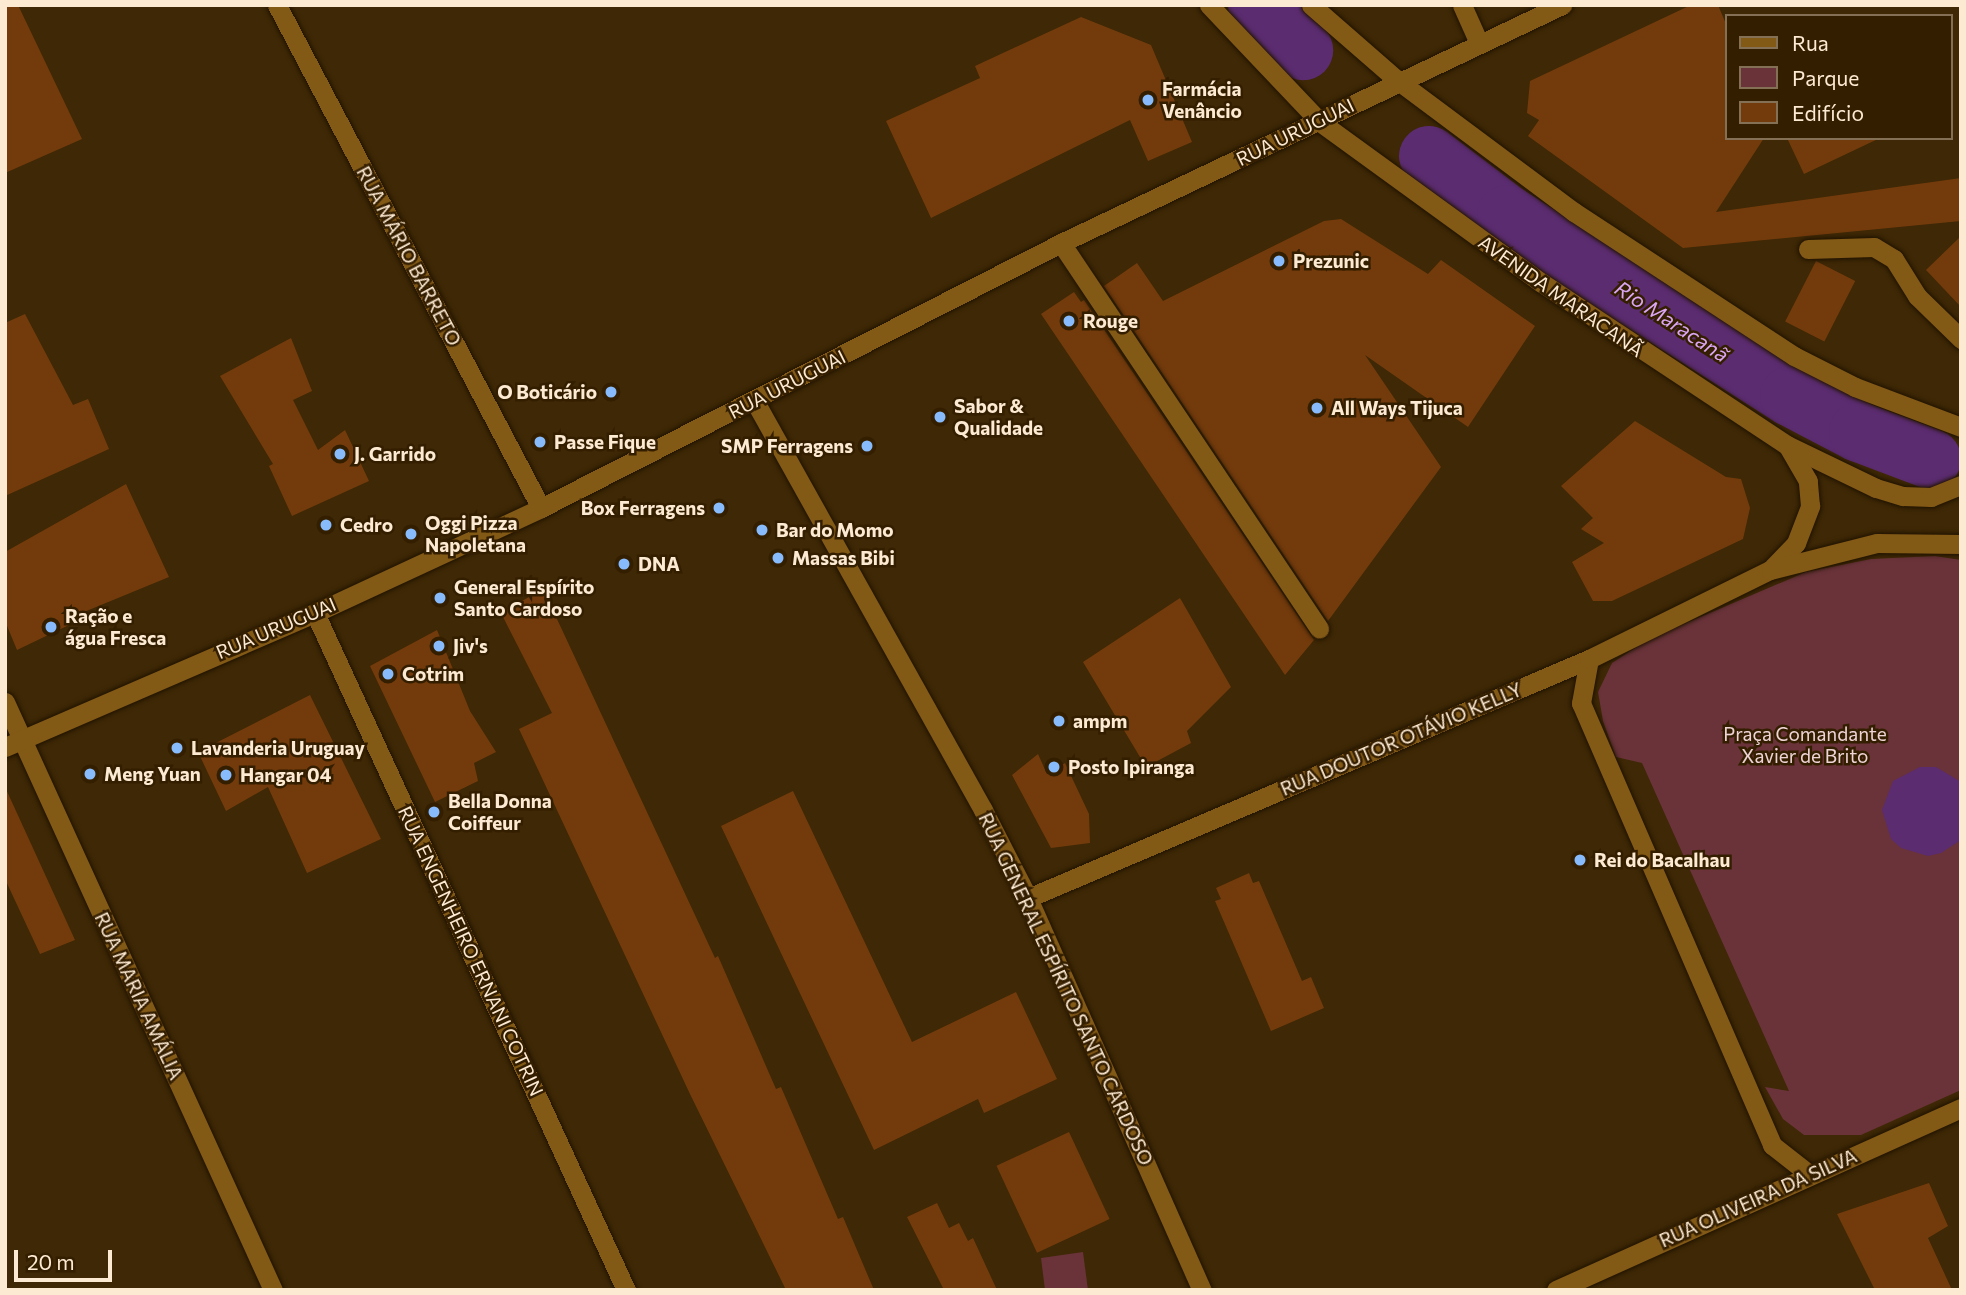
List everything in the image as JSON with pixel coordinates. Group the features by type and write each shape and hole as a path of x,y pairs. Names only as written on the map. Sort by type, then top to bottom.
{"street":[{"name":"RUA MÁRIO BARRETO","path":"277,5 541,508"},
{"name":"AVENIDA MARACANÃ","path":"1209,5 1320,122 1574,306 1787,445 1876,488 1903,496 1931,497 1961,485"},
{"path":"1311,5 1398,80 1574,212 1794,356 1855,387 1961,427"},
{"path":"1462,5 1479,43"},
{"name":"RUA URUGUAI","path":"14,743 315,613 541,508 1061,243 1320,122 1398,80 1562,5"},
{"path":"1061,243 1319,629"},
{"path":"1808,249 1874,247 1894,259 1917,296 1961,339"},
{"name":"RUA GENERAL ESPÍRITO SANTO CARDOSO","path":"754,400 984,810 1028,898 1202,1290"},
{"path":"1770,570 1796,543 1810,506 1808,481 1787,445"},
{"path":"1770,570 1877,543 1961,544"},
{"name":"RUA DOUTOR OTÁVIO KELLY","path":"1028,898 1589,659 1770,570"},
{"name":"RUA ENGENHEIRO ERNANI COTRIN","path":"315,613 626,1290"},
{"path":"1589,659 1581,703 1772,1144 1808,1174"},
{"name":"RUA MARIA AMÁLIA","path":"5,702 14,743 273,1290"},
{"name":"RUA OLIVEIRA DA SILVA","path":"1556,1290 1808,1174 1961,1108"}],"green space":[{"name":"Praça Comandante Xavier de Brito","path":"1935,556 1961,560 1961,1090 1861,1135 1804,1135 1783,1119 1765,1087 1789,1091 1642,763 1616,757 1603,721 1598,692 1612,663 1649,639 1806,572 1871,559"},
{"path":"1083,1252 1088,1290 1045,1290 1041,1258"}],"shaded area":[{"path":"1920,767 1936,767 1961,782 1961,840 1941,853 1928,856 1901,848 1891,839 1882,810 1893,781"}],"building":[{"path":"5,5 18,5 82,139 5,173"},
{"path":"1691,5 1718,5 1724,19 1724,140 1763,140 1716,212 1961,178 1961,221 1683,248 1528,136 1539,120 1527,113 1530,81"},
{"path":"1081,17 1151,45 1192,142 1148,161 1130,120 931,218 886,121 980,78 975,66"},
{"path":"1788,140 1876,140 1804,174"},
{"name":"All Ways Tijuca","path":"1341,219 1428,274 1441,260 1535,326 1468,427 1365,355 1441,467 1328,621 1104,286 1137,263 1163,301 1324,221"},
{"path":"1961,236 1961,307 1926,270"},
{"path":"1816,261 1855,281 1824,342 1785,322"},
{"path":"1074,292 1081,302 1084,300 1314,640 1285,675 1041,314"},
{"path":"25,314 73,405 88,399 109,449 5,496 5,323"},
{"path":"291,338 312,391 293,400 318,450 345,430 369,481 292,516 269,466 273,464 220,376"},
{"path":"1635,421 1726,477 1741,479 1750,508 1743,539 1612,601 1593,601 1572,562 1604,543 1581,529 1593,518 1561,486"},
{"path":"126,484 169,577 67,619 69,625 17,650 5,621 5,552"},
{"path":"543,589 715,958 718,956 776,1089 781,1087 838,1219 843,1217 874,1290 786,1290 690,1094 519,729 552,713 501,613"},
{"path":"1180,598 1231,687 1187,731 1191,743 1146,767 1083,662"},
{"path":"437,630 470,711 496,752 474,763 478,781 435,802 370,666"},
{"path":"310,695 381,839 307,873 268,787 226,811 198,752"},
{"path":"1038,754 1047,774 1065,763 1089,814 1090,843 1051,848 1012,775"},
{"path":"5,787 75,940 40,954 5,879"},
{"path":"793,791 912,1042 1016,992 1057,1079 984,1113 978,1099 874,1150 721,826"},
{"path":"1249,873 1253,883 1259,881 1302,981 1311,977 1324,1008 1271,1031 1215,901 1221,899 1216,888"},
{"path":"1069,1132 1110,1219 1037,1253 996,1166"},
{"path":"1929,1183 1948,1226 1928,1238 1952,1290 1875,1290 1837,1214"},
{"path":"937,1203 949,1228 959,1223 968,1241 973,1238 997,1290 944,1290 907,1217"}],"waterway":[{"name":"Rio Maracanã","path":"1258,5 1303,50"},
{"name":"Rio Maracanã","path":"1429,156 1507,215 1790,396 1859,432 1931,459"}],"place":[{"name":"Farmácia Venâncio","path":"1148,100"},
{"name":"Prezunic","path":"1279,261"},
{"name":"Rouge","path":"1069,321"},
{"name":"O Boticário","path":"611,392"},
{"name":"All Ways Tijuca","path":"1317,408"},
{"name":"Sabor & Qualidade","path":"940,417"},
{"name":"Passe Fique","path":"540,442"},
{"name":"SMP Ferragens","path":"867,446"},
{"name":"J. Garrido","path":"340,454"},
{"name":"Box Ferragens","path":"719,508"},
{"name":"Cedro","path":"326,525"},
{"name":"Bar do Momo","path":"762,530"},
{"name":"Oggi Pizza Napoletana","path":"411,534"},
{"name":"Massas Bibi","path":"778,558"},
{"name":"DNA","path":"624,564"},
{"name":"General Espírito Santo Cardoso","path":"440,598"},
{"name":"Ração e água Fresca","path":"51,627"},
{"name":"Jiv's","path":"439,646"},
{"name":"Cotrim","path":"388,674"},
{"name":"ampm","path":"1059,721"},
{"name":"Lavanderia Uruguay","path":"177,748"},
{"name":"Posto Ipiranga","path":"1054,767"},
{"name":"Meng Yuan","path":"90,774"},
{"name":"Hangar 04","path":"226,775"},
{"name":"Bella Donna Coiffeur","path":"434,812"},
{"name":"Rei do Bacalhau","path":"1580,860"}]}
